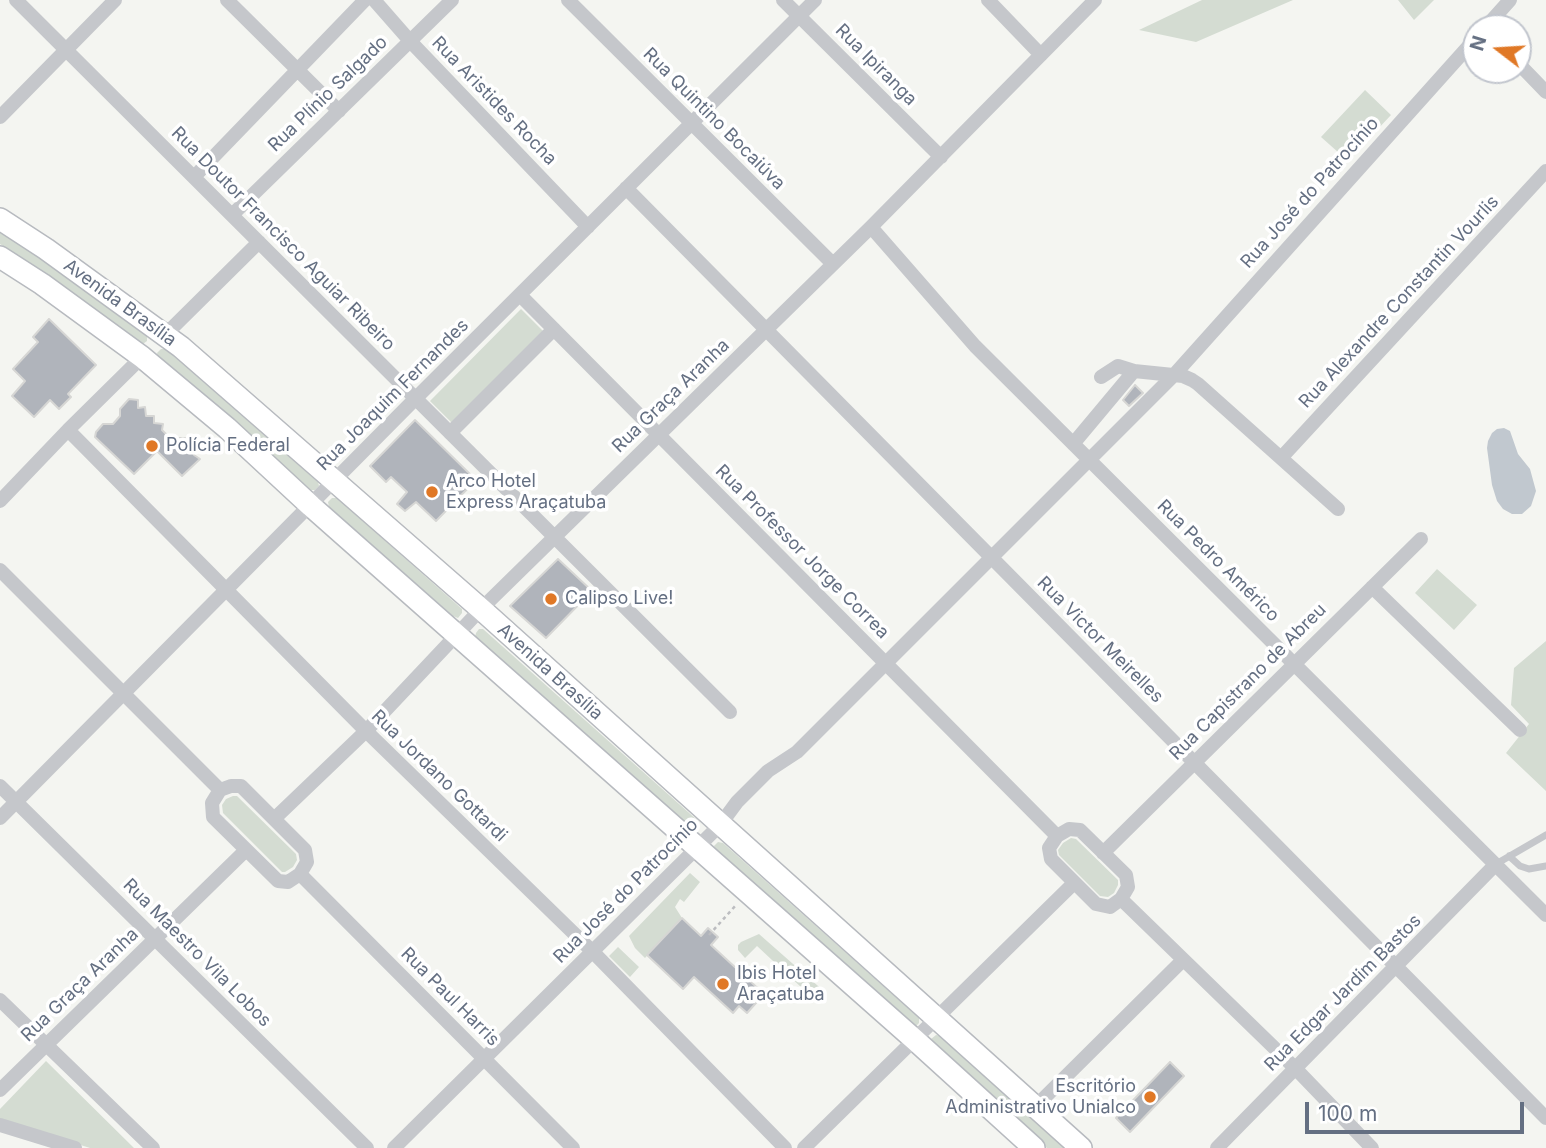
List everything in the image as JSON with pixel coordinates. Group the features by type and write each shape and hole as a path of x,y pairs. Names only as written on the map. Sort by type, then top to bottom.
{"main road":[{"name":"Avenida Brasília","path":"0,219 46,248 181,347 481,609 1081,1148"},
{"name":"Avenida Brasília","path":"0,257 42,284 142,358 227,428 311,506 1034,1148"}],"street":[{"name":"Rua Doutor Francisco Aguiar Ribeiro","path":"16,0 730,712"},
{"path":"0,117 115,0"},
{"path":"227,0 339,111"},
{"path":"194,177 365,0"},
{"name":"Rua Aristides Rocha","path":"374,0 588,226"},
{"name":"Rua Plínio Salgado","path":"232,215 452,0"},
{"name":"Rua Quintino Bocaiúva","path":"568,0 833,264"},
{"name":"Rua Ipiranga","path":"783,0 941,156"},
{"name":"Rua Joaquim Fernandes","path":"0,818 815,0"},
{"path":"988,0 1041,55"},
{"name":"Rua Graça Aranha","path":"274,818 366,731 481,609 871,228 1096,0"},
{"path":"1498,14 1510,0"},
{"name":"Rua José do Patrocínio","path":"1089,459 1174,375 1462,54"},
{"path":"1532,78 1546,92"},
{"name":"Rua Alexandre Constantin Vourlis","path":"1281,458 1546,171"},
{"name":"Rua Victor Meirelles","path":"626,188 1546,1118"},
{"name":"Rua Pedro Américo","path":"871,228 975,346 1546,915"},
{"path":"164,335 259,242"},
{"name":"Rua Professor Jorge Correa","path":"520,295 1057,836"},
{"path":"450,433 554,330"},
{"path":"0,500 142,358"},
{"path":"1101,377 1118,366 1135,371 1183,376 1198,384 1338,509"},
{"path":"1073,444 1135,371"},
{"path":"1107,404 1126,421"},
{"name":"Rua Jordano Gottardi","path":"68,430 366,731 592,951 785,1148"},
{"path":"990,557 1089,459"},
{"name":"Rua Capistrano de Abreu","path":"1103,853 1421,538"},
{"name":"Rua José do Patrocínio","path":"394,1148 720,825 737,802 768,771 803,746 990,557"},
{"path":"0,570 220,790"},
{"path":"1372,587 1520,730"},
{"name":"Rua Maestro Vila Lobos","path":"0,786 367,1148"},
{"path":"241,786 274,818 305,850 307,862 300,874 288,883 278,881 213,817 212,803 220,790 241,786"},
{"path":"1069,829 1080,830 1103,853 1126,876 1128,887 1121,899 1110,906 1096,904 1051,859 1049,848 1057,836 1069,829"},
{"name":"Rua Graça Aranha","path":"0,1090 246,850"},
{"name":"Rua Edgar Jardim Bastos","path":"1217,1148 1495,865"},
{"name":"Rua Paul Harris","path":"300,874 573,1148"},
{"path":"804,1148 1074,883"},
{"path":"1121,899 1295,1068 1372,1148"},
{"path":"1035,1107 1183,960"},
{"path":"0,1000 153,1148"},
{"path":"0,1125 75,1148"}],"lane":[{"path":"1495,865 1546,835"},
{"path":"1509,856 1520,866 1529,869 1546,866"}],"path":[{"path":"709,935 747,893"}],"shaded area":[{"path":"1202,0 1293,0 1196,42 1139,30"},
{"path":"1398,0 1434,0 1414,20"},
{"path":"1365,90 1391,115 1348,161 1321,137"},
{"path":"0,231 69,277 147,336 147,341 143,344 137,342 61,285 0,244"},
{"path":"521,309 544,332 452,423 430,401"},
{"path":"166,349 318,482 319,486 311,490 158,357 157,353"},
{"path":"1504,428 1510,431 1518,454 1530,469 1536,491 1531,506 1522,514 1512,514 1503,509 1497,501 1492,485 1488,441 1492,433"},
{"path":"337,498 462,609 458,618 329,507 328,502"},
{"path":"1437,569 1477,605 1454,630 1415,593"},
{"path":"479,629 483,629 697,820 698,825 690,829 475,637"},
{"path":"1546,641 1546,791 1506,753 1529,724 1511,705 1514,668"},
{"path":"237,796 296,854 297,860 293,867 282,872 223,813 222,805 226,799"},
{"path":"1071,838 1076,839 1118,880 1114,893 1108,897 1100,896 1059,855 1058,850"},
{"path":"718,842 723,843 919,1018 919,1023 911,1026 716,852 714,846"},
{"path":"690,873 700,882 684,902 680,899 675,907 682,918 645,958 635,948 629,936"},
{"path":"759,934 826,993 817,1002 757,946 745,958 738,950 741,942"},
{"path":"618,947 639,967 630,977 609,956"},
{"path":"936,1035 942,1036 1067,1148 1047,1148 932,1045 931,1039"},
{"path":"46,1061 134,1148 90,1148 0,1119 0,1109"}],"building":[{"path":"49,319 96,365 68,394 71,397 59,409 50,400 34,417 12,396 25,381 13,369 38,342 33,337"},
{"path":"1135,385 1143,393 1129,406 1123,400"},
{"path":"129,399 138,400 138,408 145,407 146,416 154,416 154,423 163,424 162,430 170,438 185,438 187,447 195,448 194,455 200,459 182,476 157,451 134,474 95,437 103,424 113,424 120,416 120,409"},
{"path":"415,420 476,480 436,521 416,502 405,511 397,504 407,492 391,477 386,482 370,466"},
{"name":"Calipso Live!","path":"558,559 592,591 546,638 510,606"},
{"path":"682,918 701,936 708,928 718,937 711,945 764,994 747,1013 739,1006 733,1013 694,977 683,989 647,955"},
{"name":"Escritório Administrativo Unialco","path":"1170,1062 1184,1076 1130,1132 1116,1118"}],"place":[{"name":"Polícia Federal","path":"152,446"},
{"name":"Arco Hotel Express Araçatuba","path":"432,492"},
{"name":"Calipso Live!","path":"551,599"},
{"name":"Ibis Hotel Araçatuba","path":"723,984"},
{"name":"Escritório Administrativo Unialco","path":"1150,1097"}]}
